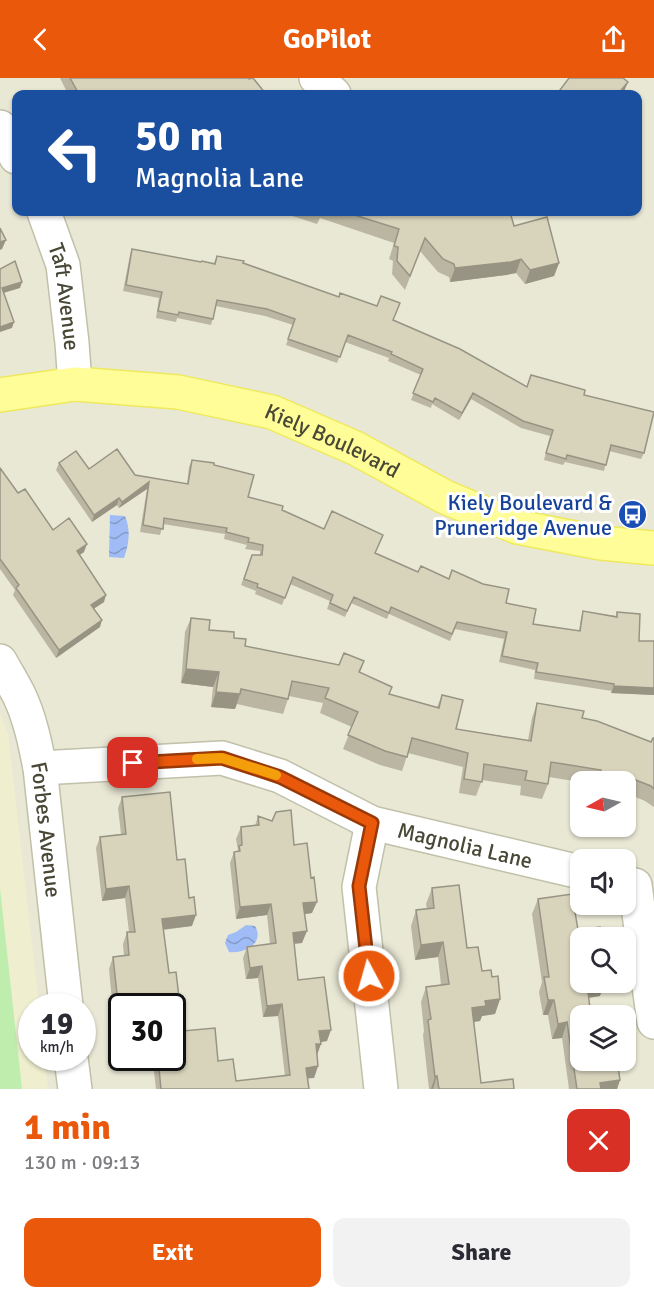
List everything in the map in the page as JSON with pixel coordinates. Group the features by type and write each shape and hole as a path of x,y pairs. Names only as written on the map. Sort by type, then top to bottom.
{"main road":[{"name":"Kiely Boulevard","path":"0,395 75,384 178,393 272,412 355,448 445,497 517,527 601,543 654,548"}],"street":[{"path":"316,78 330,90"},
{"path":"0,127 12,150"},
{"name":"Taft Avenue","path":"45,216 63,265 75,384"},
{"name":"Forbes Avenue","path":"0,661 20,696 33,731 40,768 65,993"},
{"name":"Magnolia Lane","path":"40,768 222,758 280,777 372,823 570,870"},
{"path":"372,823 359,886 381,1089"},
{"path":"635,915 654,1022"},
{"path":"73,1071 75,1089"}],"shaded area":[{"path":"0,78 654,78 654,1089 0,1089"},
{"path":"0,714 8,733 38,993 18,993 18,1071 46,1071 48,1089 0,1089"}],"green space":[{"path":"0,888 18,1052 18,1071 20,1071 22,1089 0,1089"}],"water":[{"path":"110,515 125,516 127,521 129,537 124,558 109,557"},
{"path":"246,925 255,926 257,938 255,942 247,949 229,952 225,943 228,935"}],"building":[{"path":"70,78 253,78 263,90 77,90"},
{"path":"569,78 623,78 628,82 621,90 560,90"},
{"path":"358,216 511,216 514,226 547,217 559,263 530,270 521,259 455,268 454,264 443,259 425,238 410,276 397,261 398,247 394,246 399,229"},
{"path":"0,228 6,240 0,242"},
{"path":"132,249 215,264 217,256 244,261 243,263 339,297 340,293 377,306 381,296 400,303 393,320 460,349 527,387 531,375 585,390 584,395 654,412 644,453 611,445 606,465 567,455 566,459 546,453 553,430 523,421 473,393 462,413 435,398 433,402 413,393 423,369 391,354 392,352 348,335 340,357 288,339 295,319 267,309 217,300 213,319 179,312 178,315 158,311 162,292 126,285"},
{"path":"15,261 22,282 2,288 14,322 0,327 0,269"},
{"path":"117,449 135,475 188,484 192,460 214,463 214,465 254,475 248,497 283,506 282,510 324,529 332,511 383,535 375,553 418,572 421,566 449,579 452,570 483,584 509,589 506,603 536,609 533,624 580,631 583,611 617,617 617,612 640,614 639,641 654,641 654,688 614,686 614,684 536,672 538,663 502,656 507,632 457,622 452,634 391,607 389,613 354,597 347,611 330,603 333,595 293,577 285,598 257,587 258,584 244,579 252,555 262,555 263,545 248,542 249,538 226,532 227,528 164,518 163,529 143,525 149,482 122,502 119,498 94,515 59,463 76,451 89,469"},
{"path":"0,468 18,493 25,489 53,530 69,518 87,544 77,551 106,595 91,605 102,620 59,650 16,588 19,585 0,559"},
{"path":"191,618 210,620 209,630 234,632 234,638 246,639 245,646 339,665 344,653 364,661 359,672 392,687 389,694 439,708 442,695 463,700 456,729 531,741 537,703 584,711 582,718 597,721 651,742 654,738 654,789 636,780 636,771 601,771 551,762 548,784 525,780 527,771 484,764 482,782 464,779 468,753 412,738 407,757 385,751 348,735 358,712 325,698 329,688 292,681 288,699 241,689 240,694 216,692 219,672 186,669"},
{"path":"170,792 177,860 185,859 189,898 194,897 196,915 162,919 169,973 176,972 178,993 117,993 113,957 129,955 127,932 135,932 129,886 106,889 100,837 126,834 122,797"},
{"path":"291,810 294,845 307,843 311,878 314,877 317,902 303,903 307,931 293,933 298,980 324,977 331,1030 319,1031 321,1044 316,1044 318,1066 306,1068 309,1089 161,1089 159,1071 186,1071 186,1031 215,1028 218,1061 233,1059 236,1081 290,1075 282,1004 267,1006 262,966 250,968 247,947 276,943 271,904 240,907 234,852 240,851 239,846 242,845 241,827 259,825 258,816 272,821 276,812"},
{"path":"459,885 467,948 478,947 482,971 491,970 492,977 498,976 500,999 485,1001 486,1006 472,1008 481,1083 513,1079 514,1089 439,1089 437,1076 435,1077 426,987 449,984 443,942 421,945 416,910 434,908 432,888"},
{"path":"570,894 570,915 576,915 578,927 570,927 570,993 588,993 590,1005 570,1005 570,1042 567,1022 558,1024 554,1000 548,1000 544,977 549,977 538,899"},
{"path":"574,1071 619,1071 620,1080 600,1083 601,1089 577,1089"}],"slow traffic":[{"path":"197,759 222,758 276,775"}],"place":[{"name":"Kiely Boulevard & Pruneridge Avenue","path":"633,515"}],"route":[{"path":"133,763 222,758 280,777 372,823 359,886 369,976"}]}
